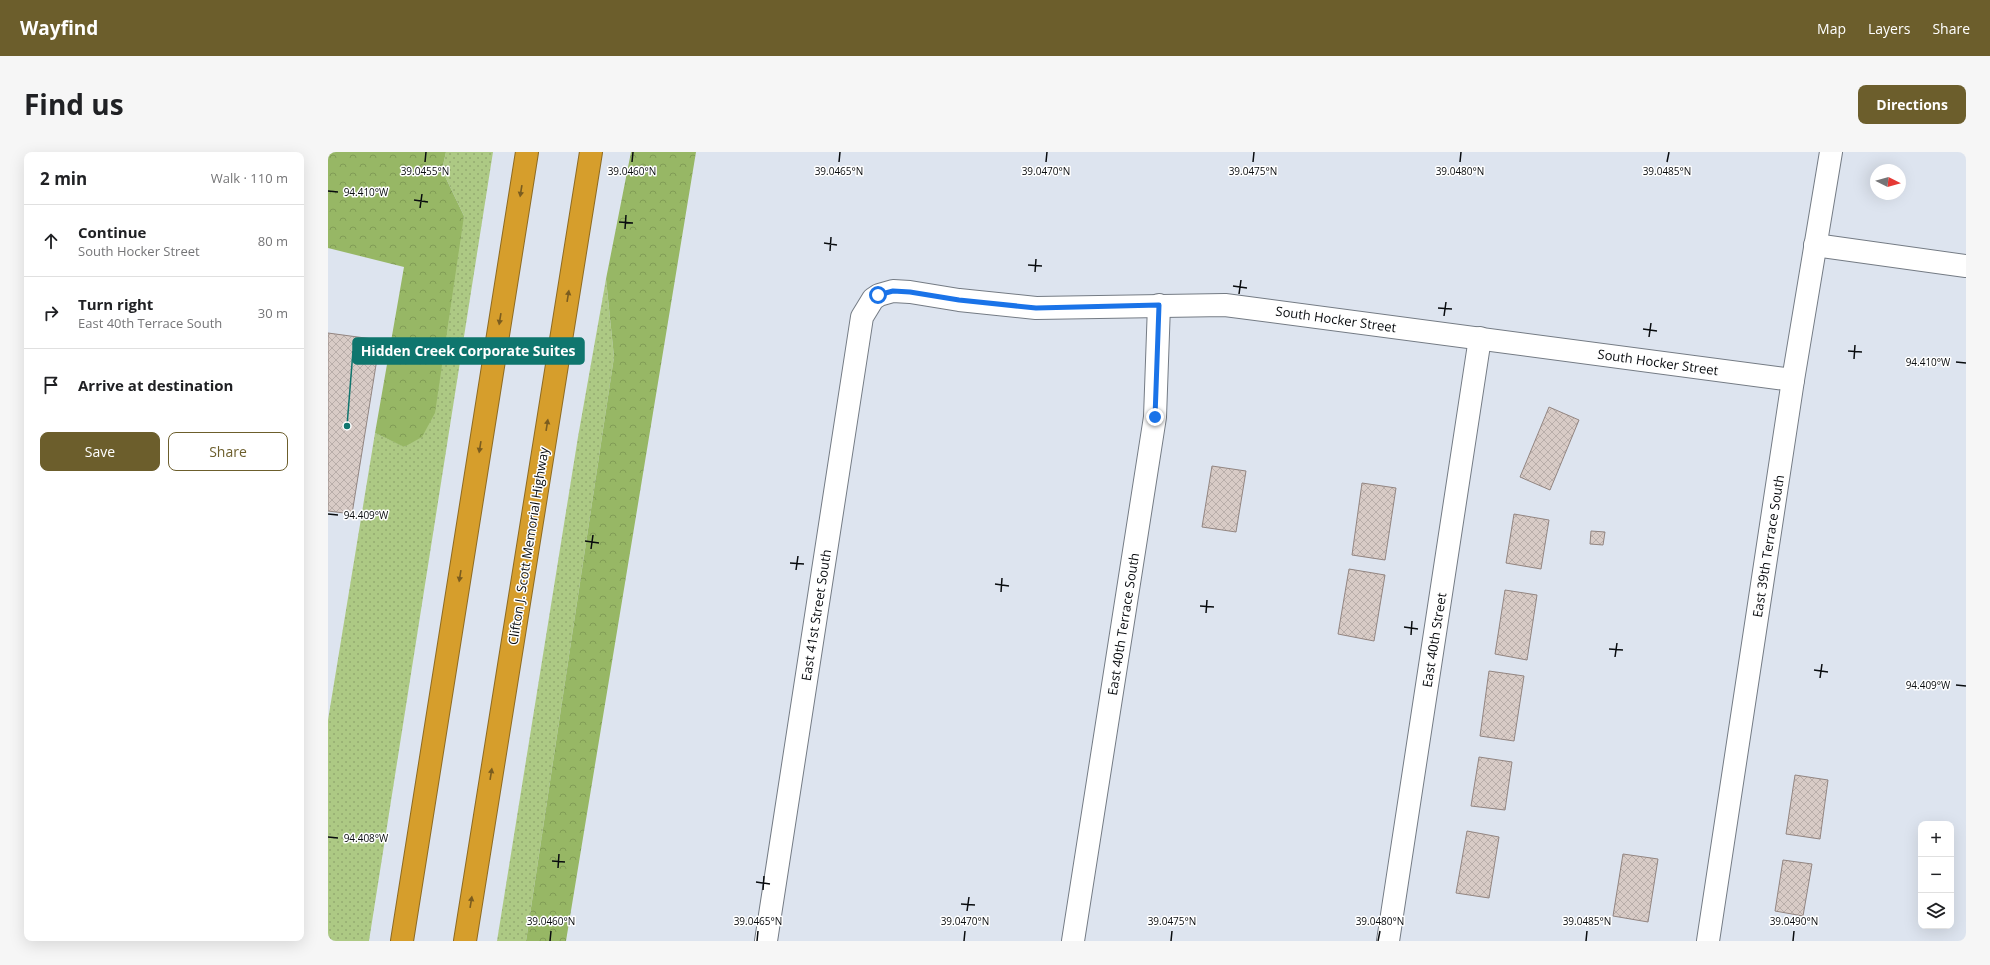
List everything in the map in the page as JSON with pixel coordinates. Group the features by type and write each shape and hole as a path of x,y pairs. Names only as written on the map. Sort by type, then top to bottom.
{"highway":[{"path":"402,941 527,152"},
{"name":"Clifton J. Scott Memorial Highway","path":"465,941 591,152"}],"street":[{"name":"East 39th Terrace South","path":"1708,941 1793,380 1831,152"},
{"path":"1815,245 1966,266"},
{"name":"South Hocker Street","path":"878,295 893,291 910,292 959,300 1036,308 1225,304 1793,380"},
{"name":"East 41st Street South","path":"766,941 862,317 873,299 878,295"},
{"name":"East 40th Terrace South","path":"1073,941 1155,417 1159,305"},
{"name":"East 40th Street","path":"1388,941 1480,338"}],"green space":[{"path":"328,152 446,152 442,170 464,216 435,413 422,437 404,447 375,433 404,267 328,248"},
{"path":"446,152 493,152 369,941 328,941 328,720 375,433 405,447 464,216 442,170"},
{"path":"631,152 696,152 566,941 526,941 614,357 606,279"},
{"path":"606,279 614,357 526,941 497,941 578,437"}],"building":[{"path":"328,333 380,340 352,514 328,511"},
{"path":"1549,407 1579,420 1550,490 1520,477"},
{"path":"1212,466 1246,471 1236,532 1202,527"},
{"path":"1362,483 1396,488 1385,560 1352,555"},
{"path":"1514,514 1549,520 1541,569 1506,563"},
{"path":"1591,531 1605,532 1603,545 1590,544"},
{"path":"1349,569 1385,575 1374,641 1338,634"},
{"path":"1505,590 1537,595 1527,660 1495,654"},
{"path":"1489,671 1524,676 1514,741 1480,736"},
{"path":"1479,757 1512,762 1505,810 1471,806"},
{"path":"1795,775 1828,780 1820,839 1786,834"},
{"path":"1467,831 1499,837 1489,898 1456,893"},
{"path":"1623,854 1658,859 1648,922 1613,916"},
{"path":"1783,860 1812,864 1803,916 1775,911"}],"place":[{"name":"Hidden Creek Corporate Suites","path":"347,426"}],"route":[{"path":"878,295 893,291 910,292 959,300 1036,308 1159,305 1155,417"}]}
